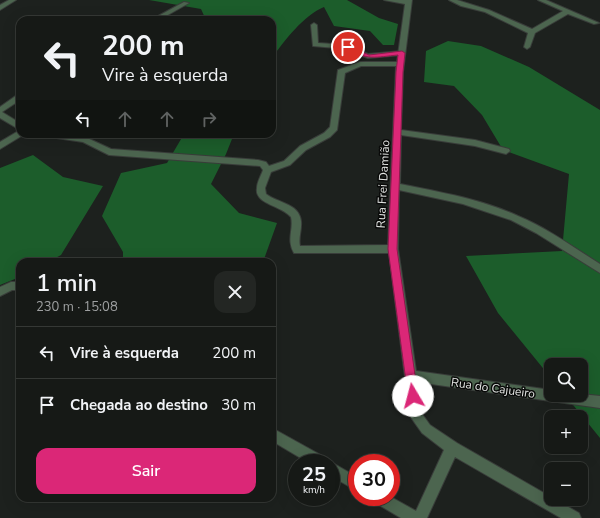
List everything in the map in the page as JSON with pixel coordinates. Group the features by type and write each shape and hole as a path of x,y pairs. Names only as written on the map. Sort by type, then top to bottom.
{"street":[{"path":"0,8 14,0"},
{"path":"387,0 408,1"},
{"path":"452,0 463,5 487,11 532,32"},
{"path":"541,0 596,23"},
{"name":"Rua Frei Damião","path":"408,1 400,64 393,249 416,416 426,429 452,448 574,518"},
{"path":"162,16 186,3"},
{"path":"527,47 532,32 568,11"},
{"path":"266,170 287,163 303,148 327,135 334,128 341,72 360,64 400,64"},
{"path":"16,101 0,111 16,124"},
{"path":"398,132 506,150"},
{"path":"0,146 16,136"},
{"path":"73,138 85,140 110,152 258,162 263,164 266,170 261,188 261,195 294,214 296,219 293,244 297,250 393,249"},
{"path":"395,186 461,200 503,213 528,224 600,269"},
{"path":"0,292 11,286 16,286"},
{"name":"Rua do Cajueiro","path":"410,376 600,402"},
{"path":"276,436 306,454"},
{"path":"420,518 452,448"},
{"path":"394,506 414,518"}],"lane":[{"path":"314,25 315,45 348,47 358,53 368,56 402,53"}],"green space":[{"path":"149,0 347,0 379,18 398,24 394,45 383,45 370,31 334,26 324,7 302,22 276,53 276,16 204,16 201,9"},
{"path":"448,41 481,46 529,67 600,110 600,438 588,423 588,410 577,410 571,402 588,402 588,358 544,358 544,369 498,313 466,256 562,251 569,174 503,150 482,115 454,86 424,82 426,51"},
{"path":"182,138 232,138 211,184 239,213 277,223 264,258 123,258 123,252 102,216 121,173 167,163"},
{"path":"33,155 63,177 103,186 61,255 55,258 16,258 16,279 0,285 0,168"}],"route":[{"path":"348,47 358,53 368,56 402,53 399,72 393,249 413,396"}]}
